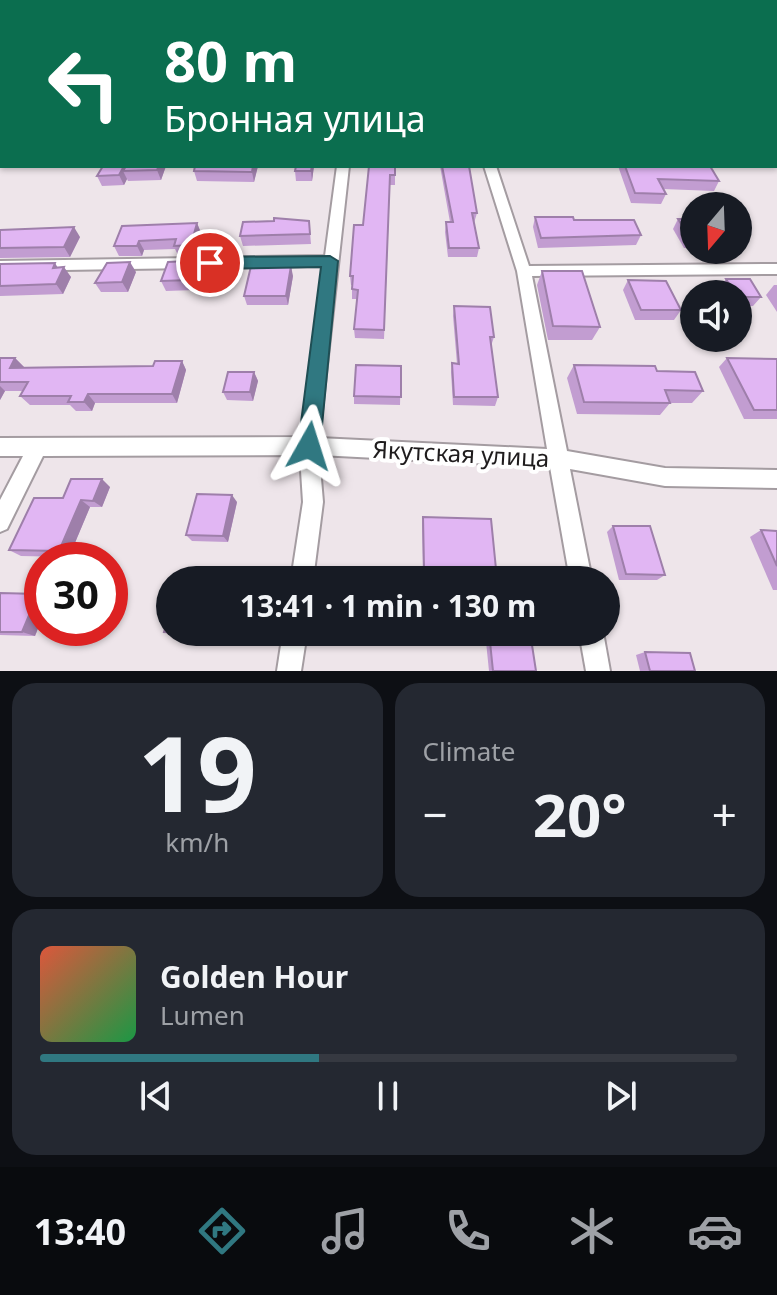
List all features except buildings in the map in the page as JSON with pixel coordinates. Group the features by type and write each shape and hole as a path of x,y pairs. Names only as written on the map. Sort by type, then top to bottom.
{"street":[{"path":"304,566 313,502 309,446 343,168"},
{"path":"491,168 524,271 578,566"},
{"path":"0,266 330,261"},
{"path":"524,271 777,269"},
{"name":"Якутская улица","path":"0,447 309,446 558,458 665,477 777,479"},
{"path":"0,522 37,447"},
{"path":"289,671 293,646"},
{"path":"594,646 598,671"}],"route":[{"path":"210,263 330,261 309,446"}]}
